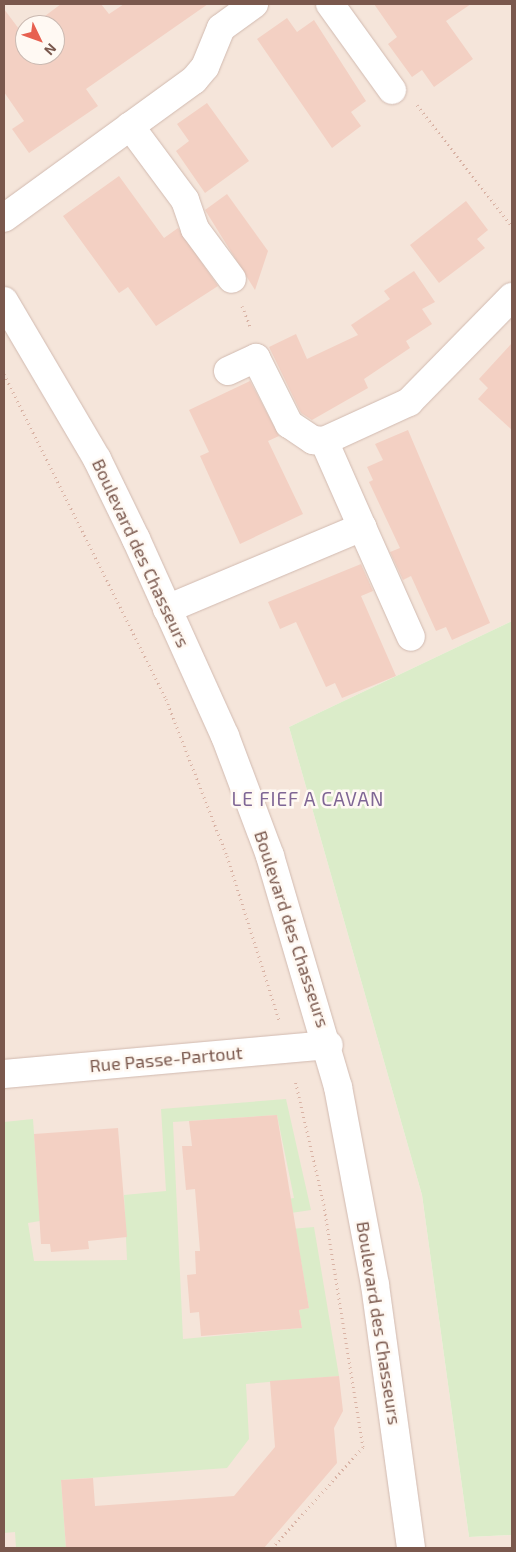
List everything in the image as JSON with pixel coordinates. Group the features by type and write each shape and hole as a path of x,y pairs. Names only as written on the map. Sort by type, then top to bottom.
{"street":[{"path":"4,218 200,74 217,34 254,4"},
{"path":"330,4 392,90"},
{"path":"130,126 185,200 195,229 232,279"},
{"path":"228,370 256,358 288,424 313,440 324,441 409,402 512,298"},
{"name":"Boulevard des Chasseurs","path":"4,301 97,459 168,609 225,736 270,856 329,1045 375,1285 411,1548"},
{"path":"324,441 411,637"},
{"path":"168,609 362,527"},
{"name":"Rue Passe-Partout","path":"4,1074 329,1045"}],"path":[{"path":"392,90 414,101 512,226"},
{"path":"232,279 255,337 256,358"},
{"path":"4,374 166,699 227,856 288,1048 324,1205 362,1447 272,1548"}],"shaded area":[{"path":"4,4 512,4 512,621 289,727 422,1195 469,1537 512,1535 512,1548 4,1548"}],"green space":[{"path":"512,621 512,1535 469,1537 422,1195 289,727"},
{"path":"286,1099 311,1210 284,1214 281,1200 294,1198 277,1115 173,1122 183,1339 302,1328 299,1310 309,1308 298,1244 279,1230 314,1227 339,1376 246,1384 249,1439 227,1468 61,1480 66,1548 16,1548 15,1532 4,1533 4,1122 33,1119 40,1221 28,1223 34,1261 127,1260 124,1195 166,1191 161,1109"}],"building":[{"path":"61,4 101,4 109,14 124,4 208,4 86,89 98,106 29,153 12,129 24,121 4,92 4,9 15,24 15,65 65,65 65,15 46,15"},
{"path":"374,4 471,4 446,21 473,59 434,87 422,70 412,77 388,44 397,37"},
{"path":"287,18 297,32 314,20 366,101 351,112 361,126 332,148 257,39"},
{"path":"207,103 249,161 205,193 176,151 189,141 177,124"},
{"path":"119,176 164,238 178,228 218,286 156,326 128,287 119,293 63,216"},
{"path":"227,194 268,251 255,290 205,210"},
{"path":"466,201 488,230 477,239 485,248 439,283 410,245"},
{"path":"414,271 435,302 422,309 432,324 406,341 410,348 364,379 368,388 312,420 301,413 269,347 296,334 307,359 358,335 351,325 390,299 384,291"},
{"path":"512,343 512,430 478,399 488,388 479,379"},
{"path":"250,381 279,436 268,441 303,514 240,544 200,456 209,452 189,410"},
{"path":"408,430 490,623 452,640 446,627 436,631 411,576 403,580 390,552 400,548 369,482 373,480 367,467 383,460 375,444"},
{"path":"361,564 373,591 361,596 396,676 342,698 335,683 326,687 296,622 280,629 268,602"},
{"path":"277,1115 309,1308 299,1310 302,1328 201,1336 199,1312 190,1313 187,1275 196,1274 195,1251 200,1251 195,1189 186,1190 182,1146 192,1146 189,1121"},
{"path":"118,1128 127,1237 88,1241 89,1249 51,1252 50,1244 41,1244 34,1134"},
{"path":"339,1376 343,1411 334,1428 337,1463 264,1548 66,1548 61,1480 93,1478 95,1506 234,1496 275,1447 270,1381"}],"district":[{"name":"LE FIEF A CAVAN","path":"308,799"}]}
